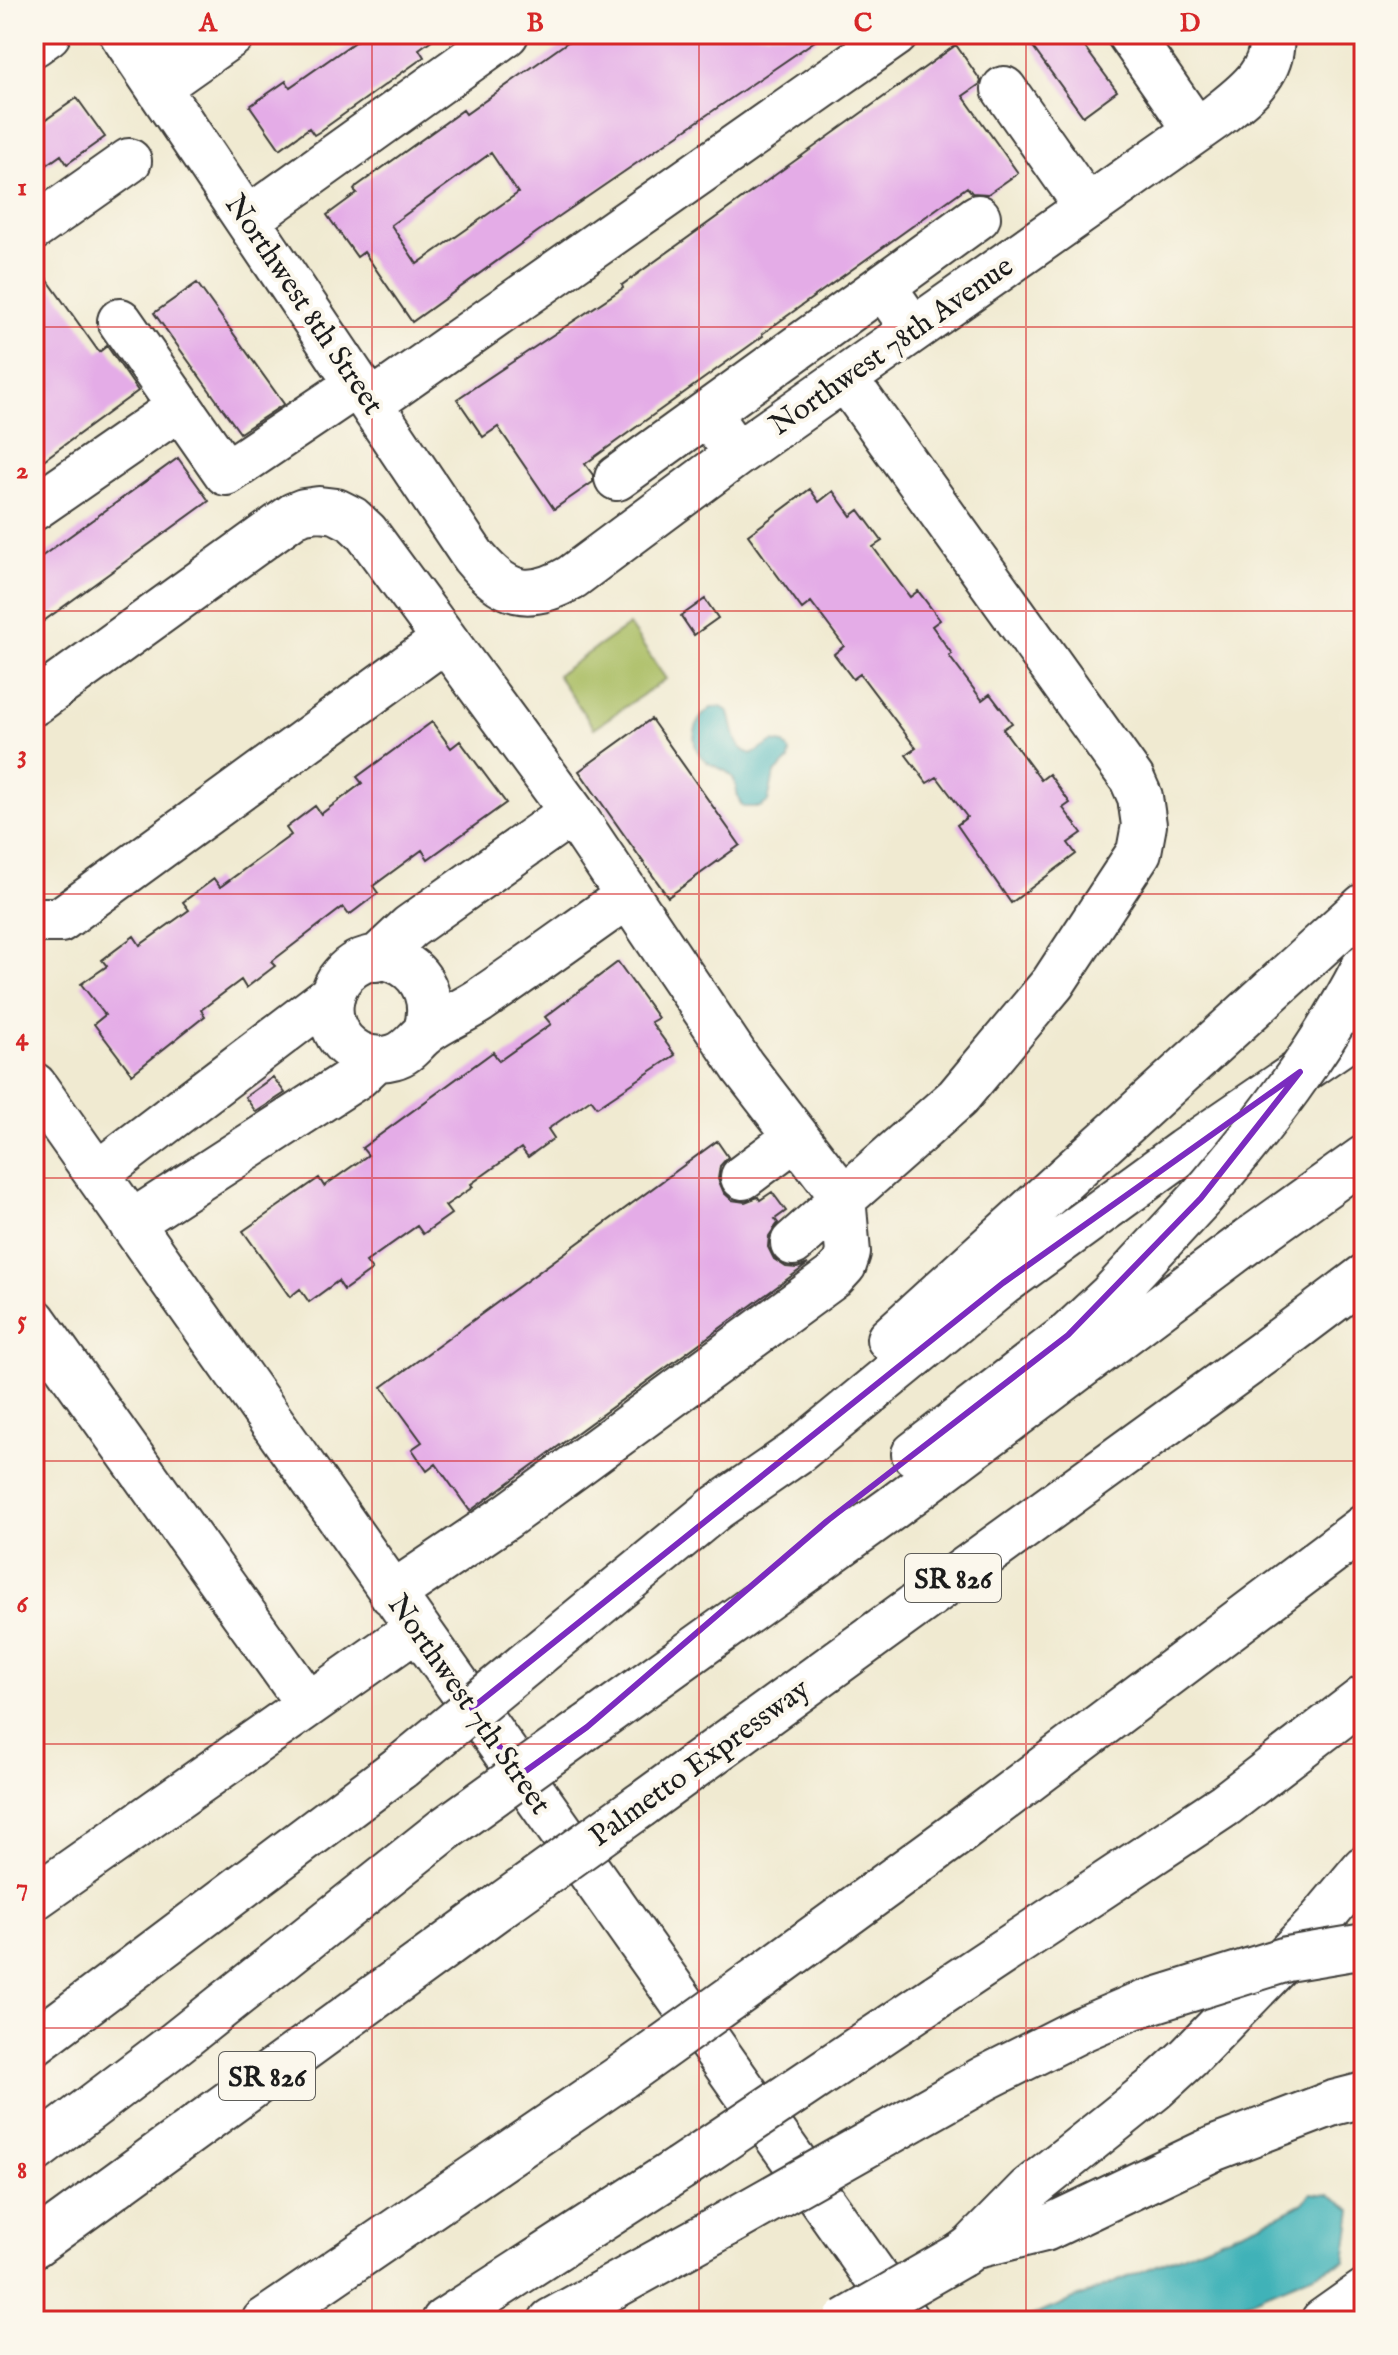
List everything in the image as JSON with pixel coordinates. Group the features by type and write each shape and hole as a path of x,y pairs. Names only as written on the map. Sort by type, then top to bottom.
{"main road":[{"path":"34,44 48,34"},
{"path":"147,53 233,34"},
{"path":"248,219 506,34"},
{"path":"120,321 226,473 365,393 896,34"},
{"path":"1129,34 1196,130"},
{"name":"Northwest 78th Avenue","path":"488,574 506,587 519,591 543,590 560,584 737,454 1249,90 1269,62 1272,42"},
{"name":"Northwest 8th Street","path":"147,53 248,219 464,543 488,574"},
{"path":"1004,89 1087,207"},
{"path":"34,228 129,161"},
{"path":"617,478 978,217"},
{"path":"883,286 913,329"},
{"path":"793,1243 916,1136 987,1065 1075,953 1139,852 1144,825 1140,797 1132,779 845,378"},
{"path":"34,508 180,407"},
{"path":"707,413 737,454"},
{"path":"34,703 304,511 336,511 352,519 387,560 572,812 743,1067 843,1197 848,1253 844,1265 833,1277 506,1517 392,1594"},
{"path":"34,920 60,920 444,640"},
{"path":"376,959 410,927 572,812"},
{"path":"425,1033 431,1003 418,975 406,965 392,960 362,962 339,981 330,1009 339,1037 349,1048 362,1055 376,1059 390,1058 405,1053 425,1033 477,1002 628,896"},
{"path":"716,1508 783,1436 1364,906"},
{"path":"587,1727 827,1521 1068,1335 1111,1295 1201,1198 1283,1096 1320,1042 1364,967"},
{"path":"97,1174 332,995"},
{"path":"34,2043 401,1767 716,1508 797,1452 992,1292 1084,1222 1364,1028"},
{"path":"131,1223 358,1076 376,1059"},
{"name":"Northwest 7th Street","path":"35,1087 907,2321"},
{"path":"743,1177 795,1138"},
{"path":"34,2151 176,2043 445,1829 892,1508 1248,1241 1364,1158"},
{"name":"Palmetto Expressway","path":"34,2245 1364,1277"},
{"path":"1266,1351 1364,1295"},
{"path":"34,1320 308,1704"},
{"path":"264,2321 621,2077 762,1976 962,1830 1364,1527"},
{"path":"34,1898 416,1629"},
{"path":"444,2321 679,2169 1226,1804 1364,1698"},
{"path":"846,2321 966,2251 1028,2190 1154,2089 1314,1928 1364,1868"},
{"path":"551,2321 985,2078 1082,2029 1185,1989 1287,1959 1361,1946"},
{"path":"966,2251 1045,2229 1215,2148 1319,2108 1364,2095"},
{"path":"1323,2321 1364,2292"}],"highlighted area":[{"path":"1300,1072 1201,1198 1068,1335 827,1521 587,1727 520,1775 472,1708 1003,1283"}],"green space":[{"path":"629,625 666,679 594,728 557,675"}],"water":[{"path":"721,707 728,711 737,743 746,752 753,754 773,742 784,744 790,752 789,760 774,774 768,802 760,807 743,807 735,781 724,770 706,761 696,748 695,733 700,719 711,708"},
{"path":"1311,2193 1329,2195 1352,2210 1345,2261 1201,2321 1020,2321 1280,2215 1303,2203"}],"building":[{"path":"366,34 440,34 419,49 424,57 319,132 314,135 309,128 280,149 250,106 286,81 290,87"},
{"path":"579,34 825,34 561,215 412,322 364,252 357,257 327,215 357,193 354,190 357,186 463,110 466,114","holes":["491,153 518,193 417,264 391,225"]},
{"path":"1023,34 1075,34 1117,91 1083,116"},
{"path":"956,45 981,81 963,96 1018,173 988,194 972,193 967,187 762,334 585,464 593,475 593,482 554,509 498,427 483,437 457,399 623,288 622,285"},
{"path":"77,98 105,137 67,164 61,155 34,174 34,128"},
{"path":"34,261 99,352 107,346 138,391 34,467"},
{"path":"197,283 284,404 240,433 154,313"},
{"path":"178,458 209,501 34,628 34,562"},
{"path":"810,489 819,502 833,491 851,516 859,510 882,541 873,547 910,597 918,591 940,620 932,626 952,654 949,656 982,700 990,694 1012,723 1003,729 1041,780 1049,774 1070,803 1063,808 1082,833 1068,843 1076,854 1011,903 957,825 967,817 937,777 927,783 906,755 916,748 860,674 853,679 834,654 844,646 811,602 802,609 748,535"},
{"path":"705,599 718,618 694,635 681,616"},
{"path":"651,719 740,845 668,897 579,771"},
{"path":"432,722 451,748 460,741 506,803 428,859 422,850 373,886 378,893 349,915 343,907 271,962 275,966 246,988 241,980 201,1010 205,1016 132,1074 94,1024 105,1015 81,984 107,966 102,960 134,936 140,945 189,910 183,902 214,879 220,887 291,835 286,828 315,806 321,814 362,783 357,777"},
{"path":"618,962 658,1018 651,1022 675,1055 597,1107 591,1099 548,1129 554,1138 528,1157 521,1148 445,1206 451,1214 423,1234 417,1226 366,1262 372,1270 344,1290 338,1281 309,1302 300,1289 290,1297 243,1231 319,1178 324,1186 368,1155 362,1148 493,1052 499,1061 551,1024 545,1017"},
{"path":"273,1077 285,1093 256,1112 245,1097"},
{"path":"717,1141 728,1157 720,1166 718,1179 724,1193 732,1200 745,1202 758,1197 760,1200 772,1192 786,1211 775,1219 778,1223 769,1236 768,1247 774,1259 786,1267 797,1268 808,1264 470,1511 436,1464 427,1471 412,1449 422,1442 382,1387"}]}
